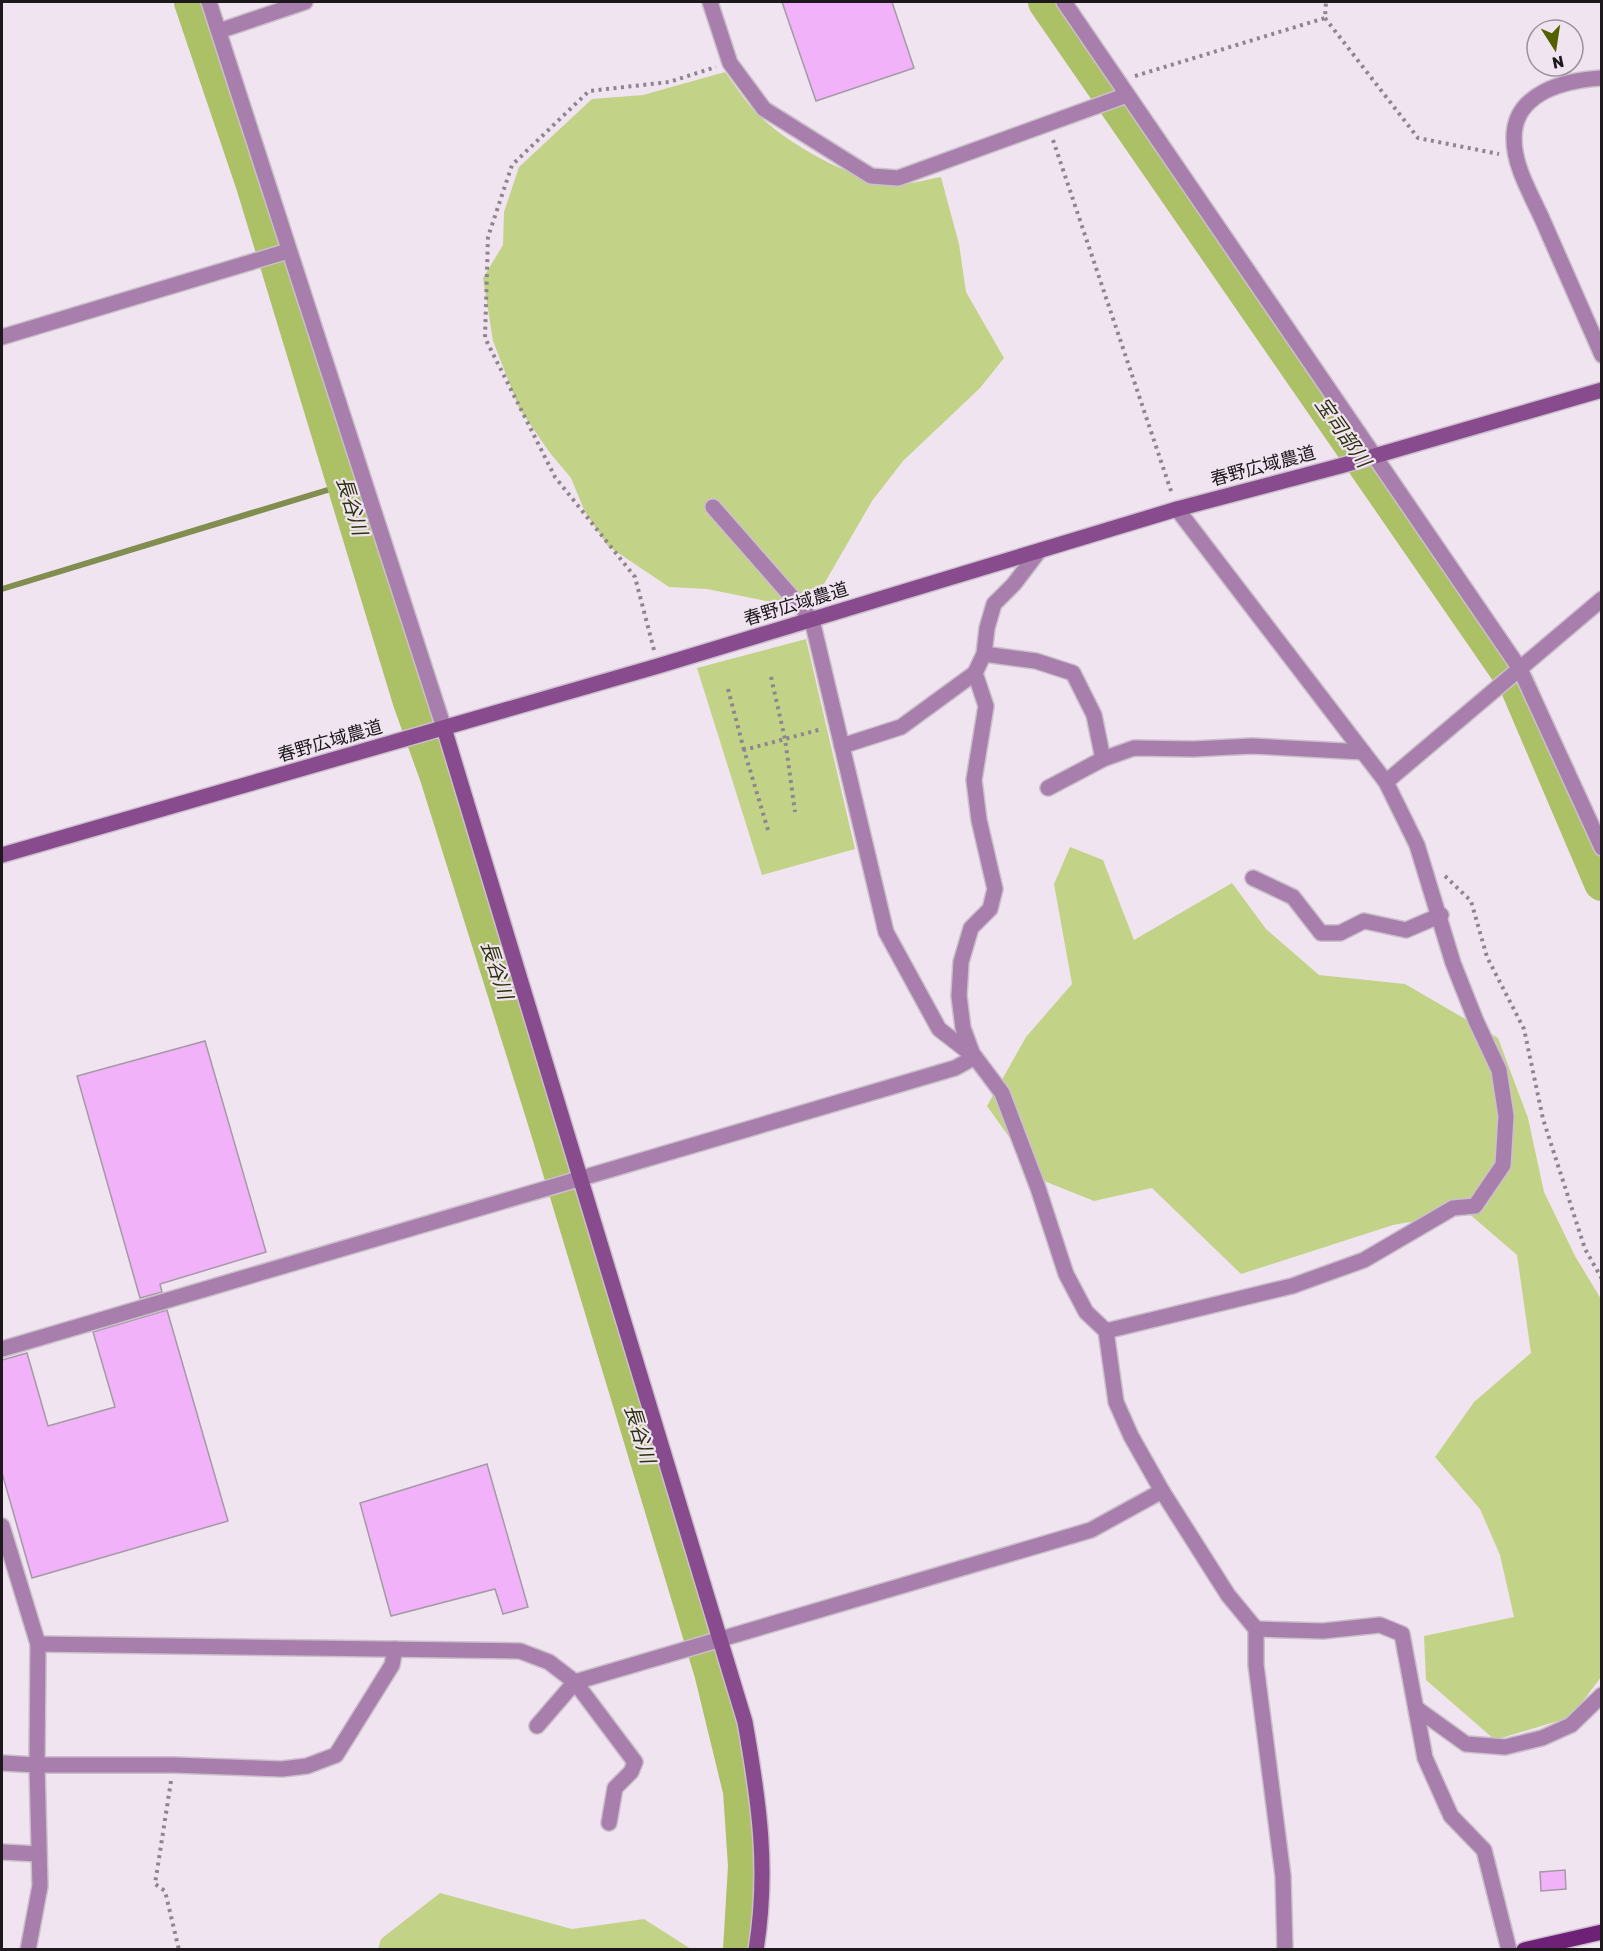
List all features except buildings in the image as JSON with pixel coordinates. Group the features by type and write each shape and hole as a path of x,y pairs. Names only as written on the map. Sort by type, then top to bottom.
{"main road":[{"path":"1524,1950 1602,1932"}],"street":[{"path":"209,2 444,728 569,1182 708,1642 745,1722 760,1804 763,1862 756,1950"},
{"path":"219,31 305,2"},
{"path":"710,2 730,63 764,109 871,176 898,178 1127,95"},
{"path":"1064,2 1371,457 1520,669 1602,848"},
{"path":"1602,78 1572,80 1545,89 1530,101 1519,118 1514,138 1517,158 1602,355"},
{"path":"2,337 288,251"},
{"name":"春野広域農道","path":"2,855 658,666 1177,509 1340,466 1602,390"},
{"path":"713,507 812,620 886,932 939,1029 975,1058 1002,1093 1038,1188 1066,1274 1086,1312 1106,1331 1116,1402 1131,1436 1162,1491 1228,1595 1256,1629 1256,1665 1283,1876 1285,1950"},
{"path":"1106,1331 1292,1286 1364,1260 1453,1208 1475,1206 1503,1165 1506,1116 1499,1070 1476,1022 1453,963 1441,915 1419,851 1386,782 1177,509"},
{"path":"842,746 901,727 975,673 984,654 987,627 994,604 1014,584 1039,551"},
{"path":"1386,782 1602,599"},
{"path":"984,654 1036,662 1073,673 1095,715 1104,759"},
{"path":"975,673 986,706 974,780 979,820 995,889 990,909 971,928 961,962 959,996 963,1028 975,1058"},
{"path":"1048,788 1104,759 1134,748 1193,749 1252,746 1363,752"},
{"path":"1253,878 1293,897 1321,933 1340,933 1364,921 1406,930 1441,915"},
{"path":"2,1348 955,1068 975,1058"},
{"path":"537,1726 575,1682 1091,1530 1162,1491"},
{"path":"2,1526 38,1644 37,1765 40,1886 28,1950"},
{"path":"1256,1629 1323,1631 1380,1625 1402,1634 1425,1758 1450,1816 1484,1850 1509,1950"},
{"path":"38,1644 520,1651 549,1662 575,1682 635,1762 631,1772 615,1788 609,1823"},
{"path":"2,1762 37,1765 174,1765 282,1769 307,1766 336,1755 392,1665 395,1649"},
{"path":"1416,1708 1466,1744 1505,1747 1542,1738 1571,1725 1602,1695"},
{"path":"2,1852 39,1854"}],"path":[{"path":"1326,2 1325,18 1419,138 1517,158"},
{"path":"1118,81 1325,18"},
{"path":"658,666 635,577 555,477 485,338 488,237 512,165 588,92 669,82 730,63"},
{"path":"1048,125 1177,509"},
{"path":"771,677 785,739 795,812"},
{"path":"728,689 768,830"},
{"path":"744,750 837,725"},
{"path":"1419,851 1471,901 1487,957 1524,1029 1543,1119 1585,1249 1602,1279"},
{"path":"174,1765 155,1884 165,1891 179,1950"},
{"path":"1141,1950 1148,1950"}],"green space":[{"path":"725,72 749,105 766,122 823,160 866,178 886,183 904,184 941,177 959,244 966,292 1004,358 980,388 903,461 872,501 824,584 776,603 707,589 669,587 608,546 585,512 571,478 550,453 519,408 493,341 483,278 503,245 504,212 519,167 592,99 643,95"},
{"path":"806,639 855,849 762,875 697,668"},
{"path":"1070,847 1103,860 1134,940 1232,883 1266,929 1319,975 1405,984 1498,1038 1528,1118 1544,1192 1575,1256 1601,1299 1601,1677 1571,1717 1495,1740 1426,1680 1424,1636 1514,1617 1500,1555 1480,1509 1435,1457 1474,1402 1531,1353 1517,1255 1467,1212 1393,1225 1241,1274 1152,1188 1094,1201 1039,1179 987,1106 1026,1037 1072,984 1054,884"},
{"path":"440,1893 572,1929 644,1919 691,1949 378,1949 381,1939"}],"waterway":[{"name":"長谷川","path":"192,2 254,185 411,702 438,777 547,1125 712,1672 741,1791 746,1866 741,1950"},
{"name":"宝司部川","path":"1046,2 1517,684 1602,883"},
{"path":"2,589 344,485"}]}
